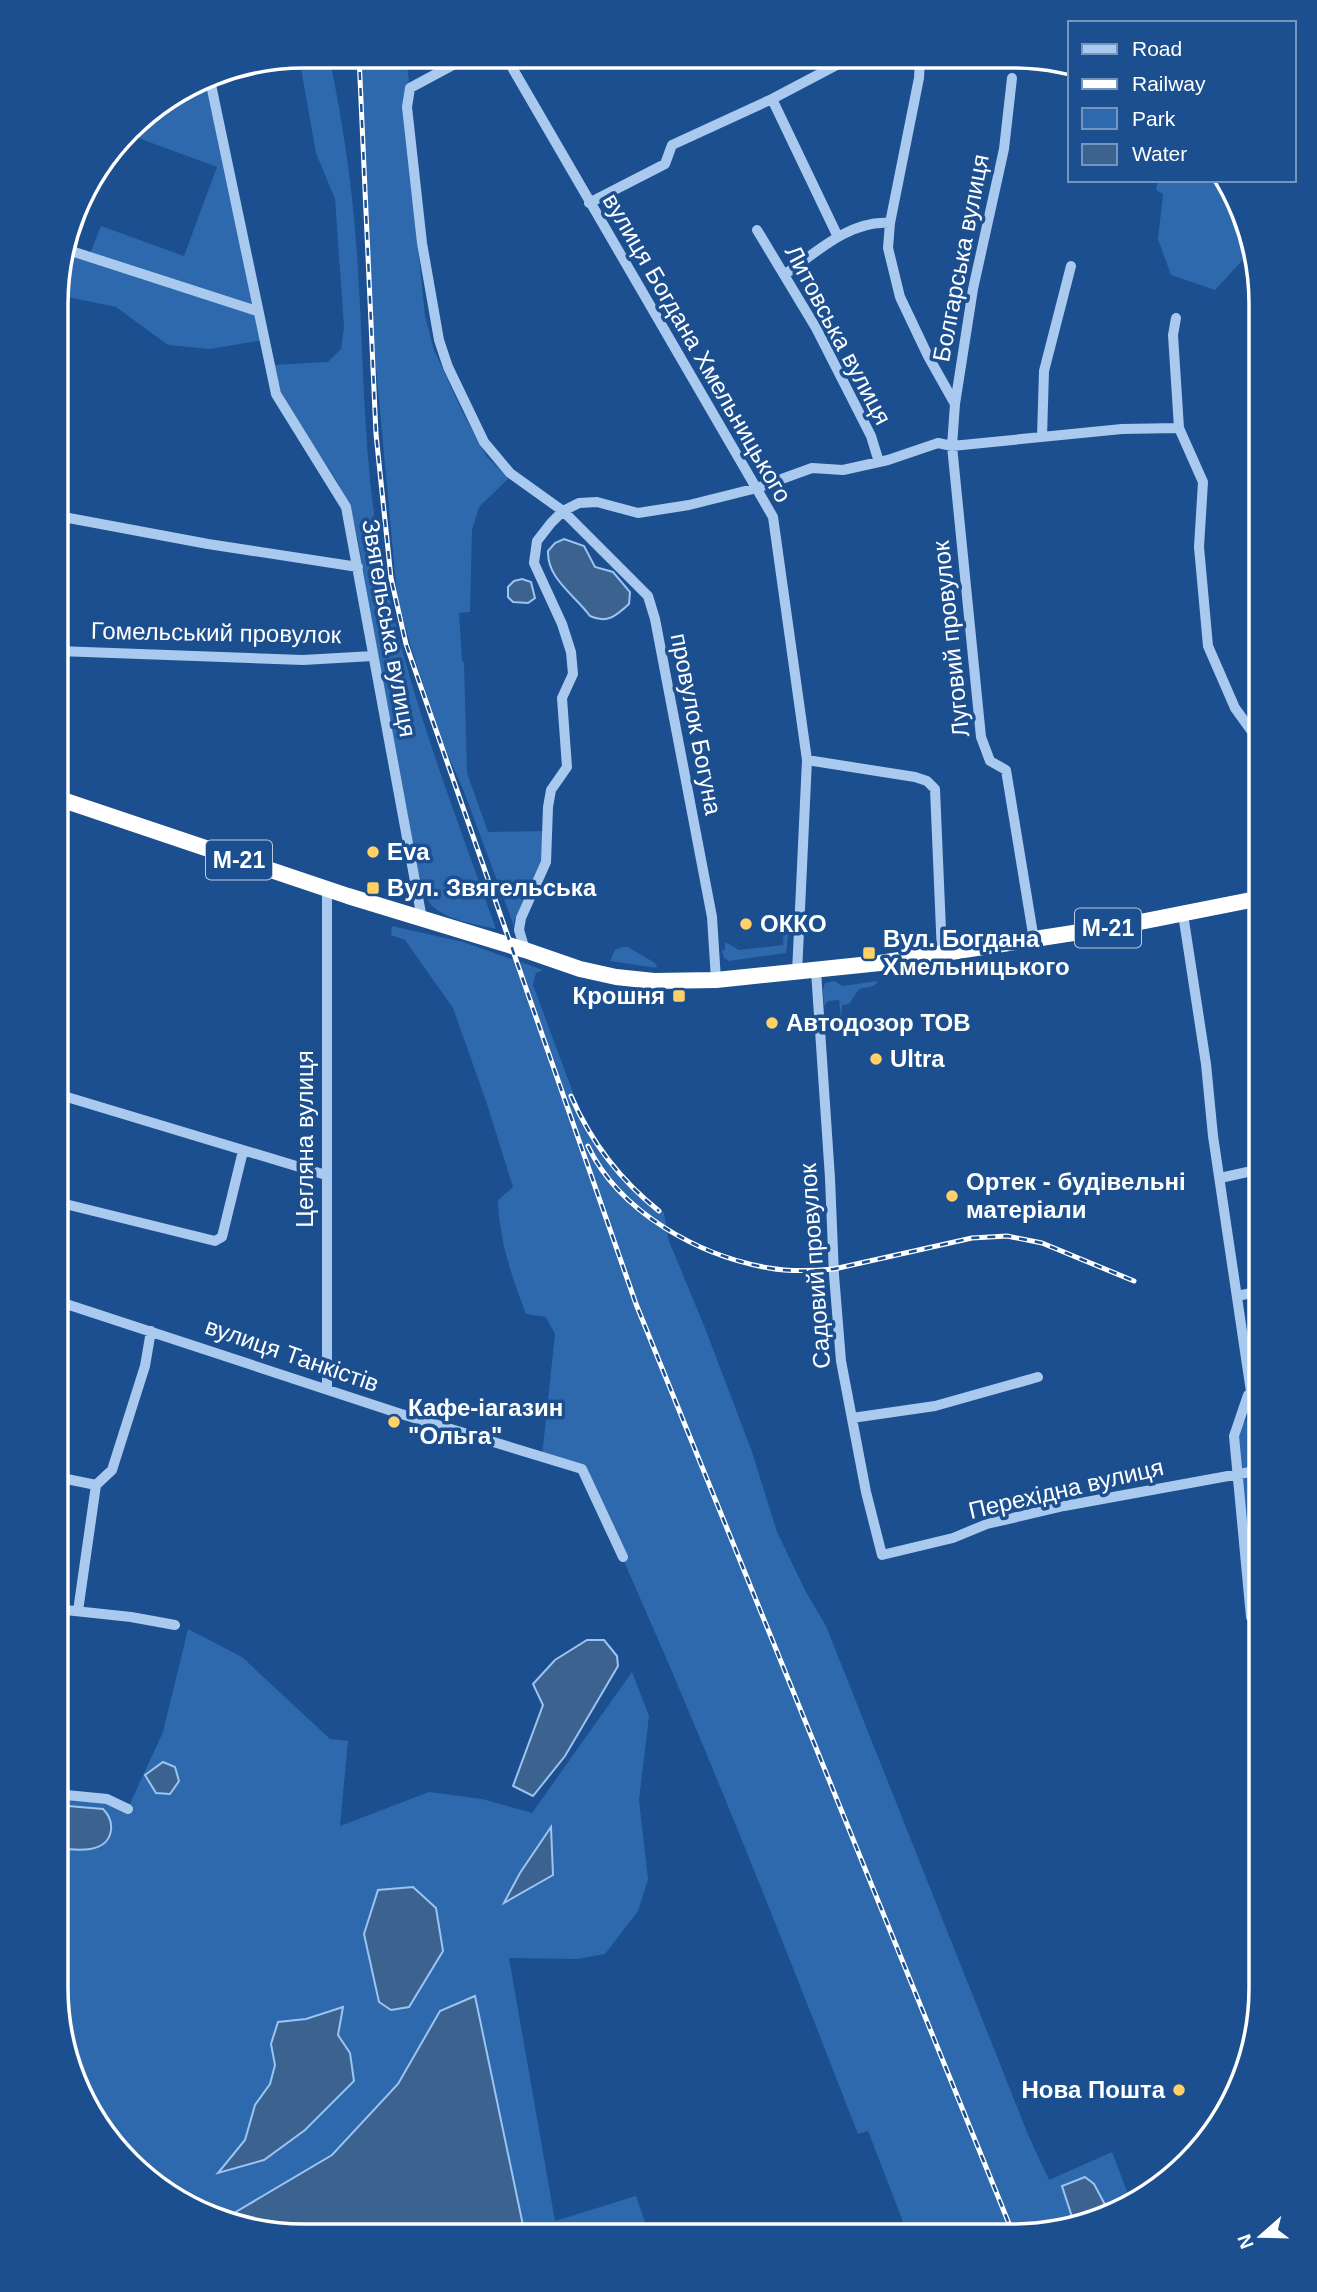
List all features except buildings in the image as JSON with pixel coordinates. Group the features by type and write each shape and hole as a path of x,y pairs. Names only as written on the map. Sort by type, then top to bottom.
{"highway":[{"name":"М-21","path":"68,802 327,889 580,969 616,977 654,981 716,980 797,973 942,954 1249,901"}],"street":[{"name":"провулок Богуна","path":"447,68 410,88 407,107 429,290 439,340 484,442 510,473 563,511 648,596 655,619 712,917 716,980"},
{"name":"вулиця Богдана Хмельницького","path":"512,68 773,517 807,760 797,973"},
{"path":"589,203 665,164 673,145 831,68"},
{"path":"920,68 890,223 888,248 900,297 955,404"},
{"name":"Болгарська вулиця","path":"952,446 955,404 973,289 1004,149 1012,78"},
{"name":"Звягельська вулиця","path":"212,88 276,394 346,507 422,919"},
{"path":"772,99 838,237"},
{"path":"784,275 838,237 868,224 890,223"},
{"name":"Литовська вулиця","path":"757,230 816,328 871,436 879,462"},
{"path":"75,252 257,311"},
{"path":"1042,437 1044,371 1072,266"},
{"path":"1176,318 1173,335 1179,428 1203,482 1199,547 1208,646 1235,708 1249,727"},
{"path":"525,950 519,930 521,918 546,862 551,790 567,767 562,698 573,674 571,652 562,624 534,563 537,541 563,511 579,503 597,502 638,513 689,505 757,488 812,468 843,470 879,462 938,443 952,446 1122,429 1179,428"},
{"name":"Луговий провулок","path":"952,446 981,737 990,761 1006,770 1034,940"},
{"path":"68,518 208,544 358,567"},
{"name":"Гомельський провулок","path":"68,651 303,660 373,656"},
{"path":"807,760 915,777 927,781 935,789 942,954"},
{"name":"Цегляна вулиця","path":"327,889 327,1388"},
{"path":"1183,914 1248,1370"},
{"name":"Садовий провулок","path":"816,971 841,1361 866,1492 882,1555"},
{"path":"68,1097 326,1175"},
{"path":"68,1205 215,1241 222,1237 243,1151"},
{"path":"1220,1178 1248,1172"},
{"path":"1237,1296 1248,1294"},
{"name":"вулиця Танкістів","path":"68,1305 398,1413 582,1469 623,1557"},
{"path":"78,1611 96,1485 112,1469 145,1366 150,1331"},
{"path":"852,1418 935,1406 1038,1377"},
{"path":"1248,1390 1245,1408 1234,1436 1248,1584"},
{"name":"Перехідна вулиця","path":"882,1555 953,1538 987,1524 1064,1506 1248,1472"},
{"path":"68,1480 96,1485"},
{"path":"68,1610 175,1625"},
{"path":"68,1795 107,1799 128,1808"}],"green space":[{"path":"301,68 331,68 351,190 369,473 378,540 399,639 413,688 496,929 442,913 425,895 418,870 350,509 342,490 286,403 272,365 328,362 341,349 344,327 335,199 316,153"},
{"path":"361,68 407,68 409,82 405,96 407,137 425,316 434,350 463,413 487,457 509,478 479,507 472,530 470,612 459,613 464,662 467,773 488,832 544,831 540,872 514,921 515,929 463,789 442,742 397,595 371,313"},
{"path":"212,88 264,340 210,349 168,345 116,307 68,297 75,252 89,256 101,226 184,256 217,167 138,138 149,127 173,108"},
{"path":"1158,182 1214,182 1236,228 1244,258 1215,290 1171,275 1158,239 1163,194 1156,190"},
{"path":"392,926 463,942 543,970 536,973 533,985 581,1114 603,1150 632,1184 664,1213 669,1241 752,1452 777,1532 826,1626 1029,2137 1049,2180 1112,2152 1128,2194 1089,2211 1043,2222 903,2224 868,2131 858,2134 691,1716 582,1469 542,1456 555,1334 546,1317 526,1314 511,1272 501,1229 498,1200 513,1187 453,1008 405,940 391,935"},
{"path":"784,928 789,928 786,953 729,961 724,958 722,950 725,950 725,942 739,950 783,945"},
{"path":"628,947 655,963 657,968 610,961 615,950"},
{"path":"834,981 843,986 877,983 859,989 849,1004 842,1005 841,1018 839,1000 828,1001 824,1006 825,983"},
{"path":"1248,1417 1248,1588 1234,1436"},
{"path":"188,1629 242,1657 330,1739 348,1741 340,1826 429,1792 482,1799 532,1813 632,1672 649,1716 639,1800 648,1879 638,1911 605,1954 577,1959 509,1958 555,2221 636,2196 646,2224 274,2222 243,2216 214,2206 186,2192 137,2155 108,2119 93,2092 81,2064 73,2034 68,1988 68,1796 128,1808 163,1732"}],"water":[{"path":"564,539 584,546 595,567 613,572 630,592 629,604 620,612 606,619 590,616 563,586 552,570 548,551 555,543"},
{"path":"522,579 531,582 535,598 528,603 513,602 508,597 508,587 514,581"},
{"path":"587,1640 604,1640 617,1656 618,1666 565,1756 533,1796 513,1786 543,1705 533,1684 555,1660"},
{"path":"163,1762 175,1767 179,1781 170,1794 156,1793 145,1775"},
{"path":"68,1806 103,1809 111,1824 109,1838 97,1847 68,1850"},
{"path":"551,1827 553,1875 504,1903 520,1873"},
{"path":"413,1887 436,1908 443,1951 409,2007 391,2010 379,2002 364,1934 378,1890"},
{"path":"475,1996 523,2224 304,2224 274,2222 234,2213 332,2155 398,2084 440,2011"},
{"path":"343,2007 338,2035 350,2053 354,2081 305,2130 264,2160 218,2173 245,2140 255,2105 270,2084 275,2065 271,2044 278,2022 306,2019"},
{"path":"1085,2177 1094,2184 1105,2204 1072,2216 1062,2186"}],"railway":[{"path":"360,68 376,434 391,578 406,644 636,1304 1009,2224"},
{"path":"571,1096 608,1159 659,1211"},
{"path":"588,1146 602,1170 640,1210 689,1242 742,1262 785,1270 834,1269 972,1238 1007,1236 1042,1243 1134,1281"}],"place":[{"name":"Eva","path":"373,852"},
{"name":"Вул. Звягельська","path":"373,888"},
{"name":"ОККО","path":"746,924"},
{"name":"Вул. Богдана Хмельницького","path":"869,953"},
{"name":"Крошня","path":"679,996"},
{"name":"Автодозор ТОВ","path":"772,1023"},
{"name":"Ultra","path":"876,1059"},
{"name":"Ортек - будівельні матеріали","path":"952,1196"},
{"name":"Кафе-іагазин \"Ольга\"","path":"394,1422"},
{"name":"Нова Пошта","path":"1179,2090"}]}
